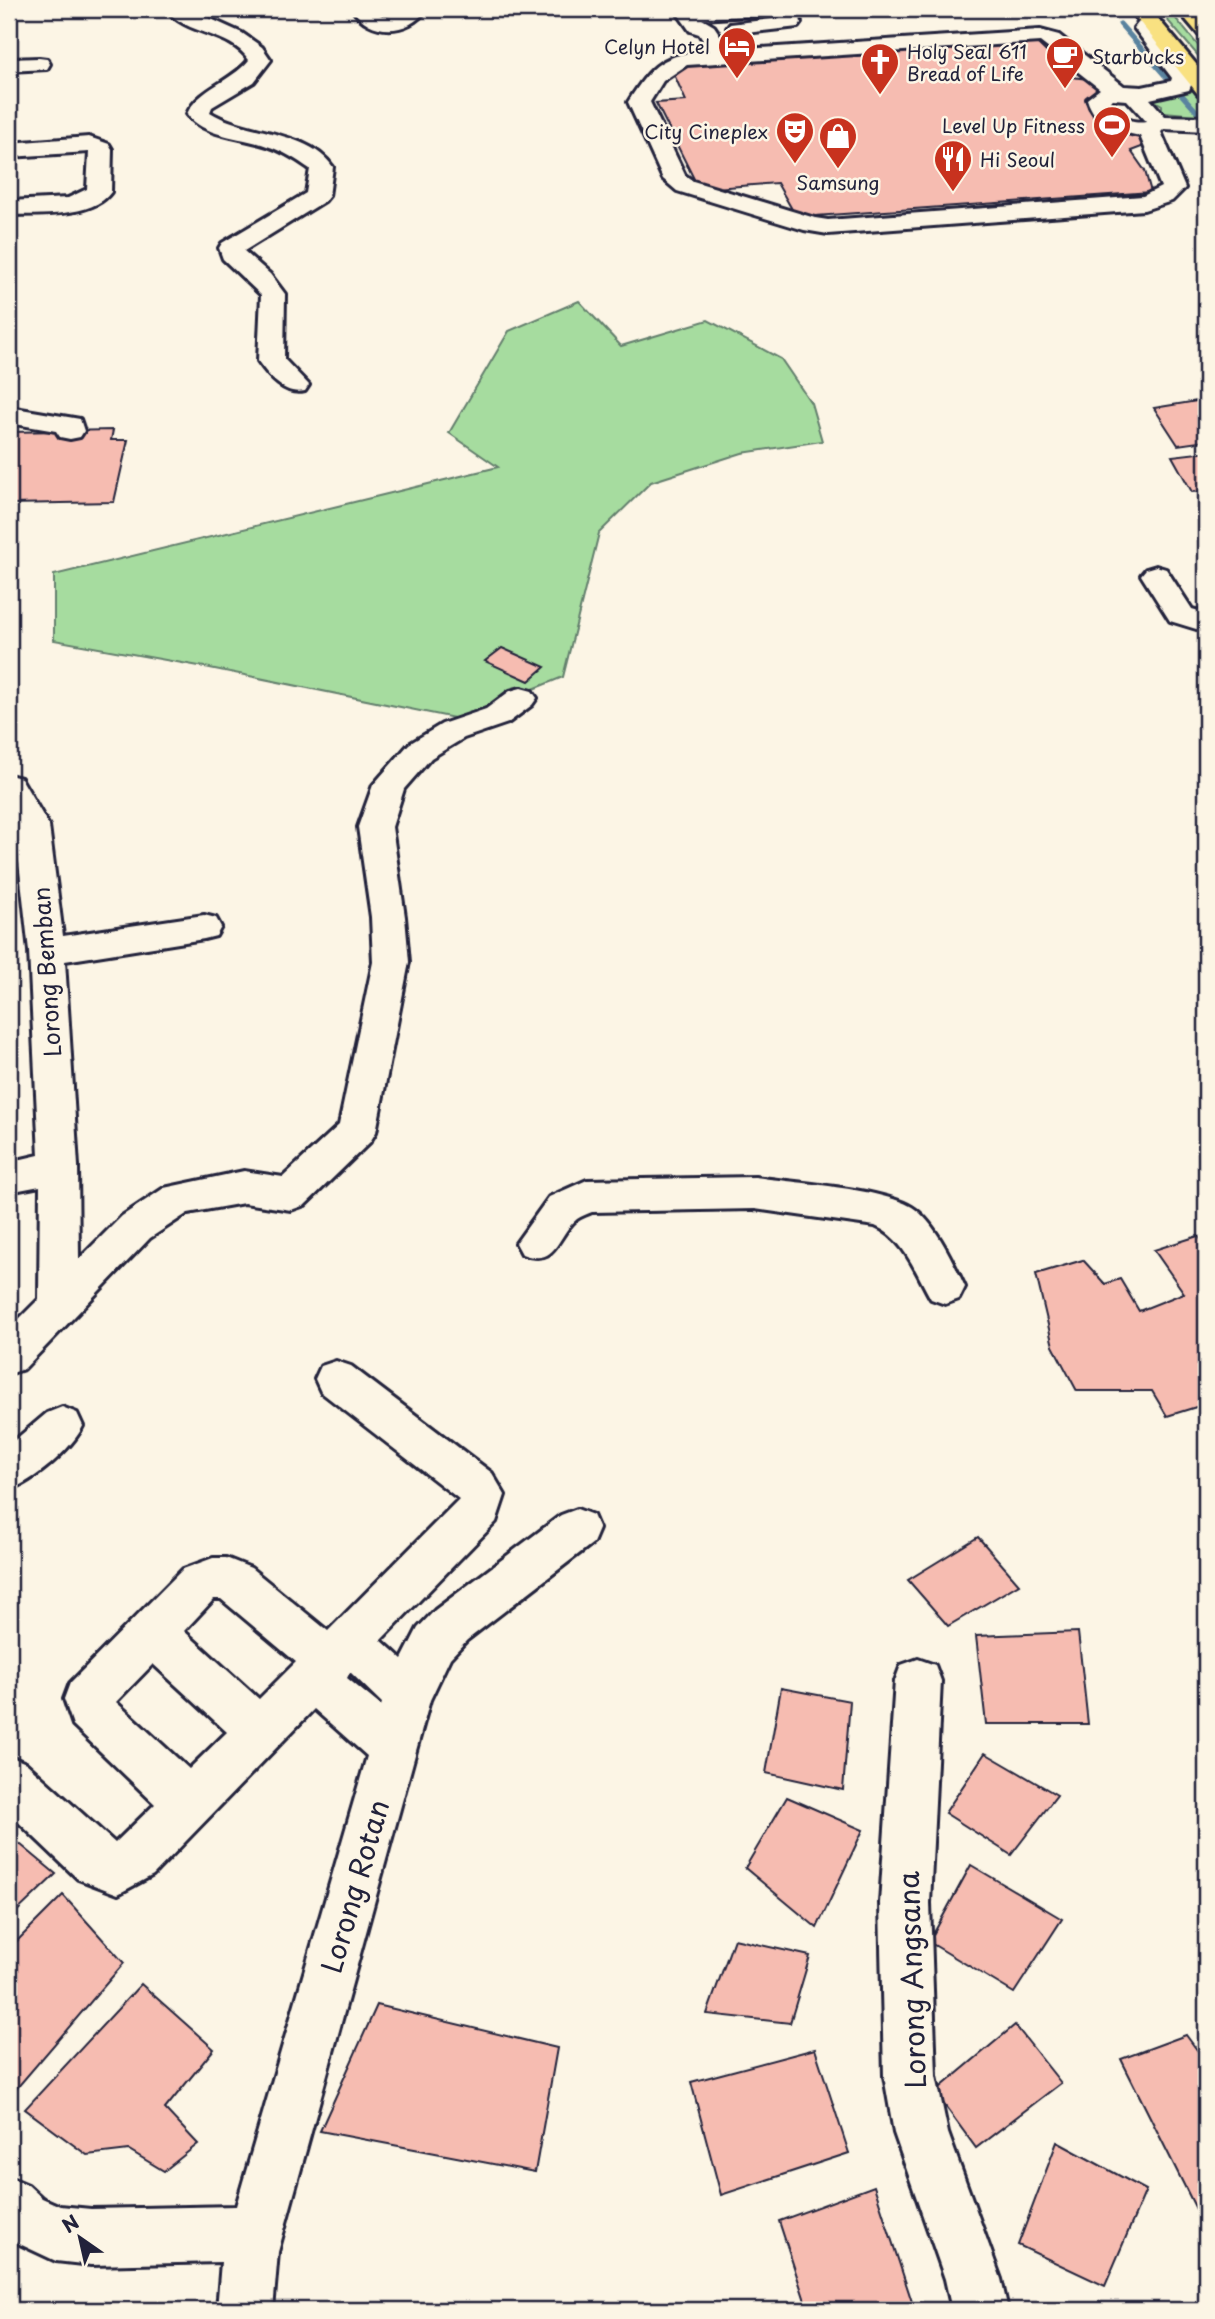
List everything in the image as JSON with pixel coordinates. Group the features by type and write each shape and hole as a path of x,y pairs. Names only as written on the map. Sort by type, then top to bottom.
{"highway":[{"path":"1187,9 1206,31"},
{"path":"1144,15 1206,89"}],"street":[{"path":"176,9 257,51 260,60 246,77 203,103 198,114 211,124 270,139 304,154 322,167 317,196 231,248 232,254 273,293 271,361 296,385"},
{"path":"362,9 378,24 403,20 417,9"},
{"path":"763,9 690,12 697,27 707,30 791,23 789,9"},
{"path":"1057,9 1067,9"},
{"path":"1144,15 1144,28 1183,78 1181,85 1168,90 1107,93 1098,99 1105,114 1130,128 1206,124"},
{"path":"707,30 723,55"},
{"path":"1040,36 1052,39 1125,92 1154,126 1173,188 1169,194 1143,203 865,225 813,225 685,186 675,179 639,102 655,77 668,66 682,59 723,55 1040,36"},
{"path":"9,65 39,64"},
{"path":"9,150 89,144 101,149 99,192 91,198 80,203 9,208"},
{"path":"9,415 70,425 70,431"},
{"path":"1156,575 1181,615 1206,622"},
{"path":"9,1356 136,1227 178,1199 244,1187 292,1194 357,1132 391,962 388,917 374,827 389,785 420,751 453,731 497,716 521,698"},
{"name":"Lorong Bemban","path":"9,786 32,826 47,951 59,1166 60,1304"},
{"path":"47,951 204,927"},
{"path":"9,1177 59,1166"},
{"path":"536,1243 564,1208 573,1200 587,1196 755,1193 879,1211 898,1219 915,1234 945,1287"},
{"path":"9,1780 96,1861 118,1868 136,1858 481,1508 482,1495 477,1487 336,1379"},
{"path":"9,1471 62,1426"},
{"name":"Lorong Rotan","path":"246,2310 250,2252 255,2233 408,1696 435,1643 451,1625 577,1529"},
{"path":"190,1803 90,1709 87,1699 199,1584 216,1577 226,1578 332,1661 408,1696"},
{"path":"152,1633 261,1732"},
{"path":"332,1661 393,1748"},
{"name":"Lorong Angsana","path":"918,1681 905,1903 910,2076 921,2133 973,2279 980,2310"},
{"path":"9,2204 23,2217 56,2233 91,2237 255,2233"}],"green space":[{"path":"1158,9 1168,9 1206,55 1206,65"},
{"path":"1193,90 1206,104 1206,116 1165,112 1162,105 1153,100"},
{"path":"579,301 621,346 708,320 781,359 811,403 822,441 742,453 651,482 599,533 563,677 459,719 210,668 54,640 54,575 498,467 449,433 509,331"}],"building":[{"path":"890,9 1046,9 1047,11 892,15"},
{"path":"1037,43 1072,77 1088,79 1098,84 1094,98 1145,140 1147,145 1131,151 1145,171 1151,192 801,217 793,211 777,183 715,188 696,183 656,103 686,101 672,70 679,65"},
{"path":"1203,400 1206,405 1206,441 1178,445 1154,408"},
{"path":"113,430 111,440 128,440 114,502 9,504 9,432"},
{"path":"1206,452 1206,491 1192,492 1172,456"},
{"path":"502,648 545,667 529,681 485,661"},
{"path":"1198,1236 1206,1246 1206,1404 1167,1416 1152,1391 1077,1391 1053,1346 1036,1274 1083,1260 1105,1284 1120,1279 1139,1311 1184,1293 1154,1250"},
{"path":"978,1537 1019,1584 948,1626 908,1580"},
{"path":"1078,1632 1088,1724 986,1724 976,1636"},
{"path":"781,1688 850,1701 843,1790 766,1773"},
{"path":"985,1753 1057,1795 1011,1855 945,1813"},
{"path":"787,1797 863,1830 817,1928 745,1868"},
{"path":"9,1835 56,1874 9,1919"},
{"path":"971,1865 1062,1919 1014,1993 929,1942"},
{"path":"63,1895 124,1963 10,2096 9,1949"},
{"path":"734,1939 810,1956 790,2023 707,2014"},
{"path":"141,1984 214,2049 165,2109 198,2144 164,2171 129,2150 87,2155 25,2109"},
{"path":"377,2005 557,2048 535,2172 320,2131"},
{"path":"1015,2025 1061,2083 976,2148 935,2092"},
{"path":"1186,2035 1206,2062 1206,2229 1121,2059"},
{"path":"815,2049 849,2153 721,2195 691,2082"},
{"path":"1057,2142 1146,2190 1105,2286 1018,2245"},
{"path":"874,2186 913,2305 900,2310 808,2310 779,2221"}],"waterway":[{"path":"1120,24 1168,79"},
{"path":"1181,94 1199,114"}],"place":[{"name":"Celyn Hotel","path":"737,80"},
{"name":"Starbucks","path":"1065,90"},
{"name":"Holy Seal 611 Bread of Life","path":"880,96"},
{"name":"Level Up Fitness","path":"1112,159"},
{"name":"City Cineplex","path":"795,165"},
{"name":"Samsung","path":"838,170"},
{"name":"Hi Seoul","path":"953,193"}]}
